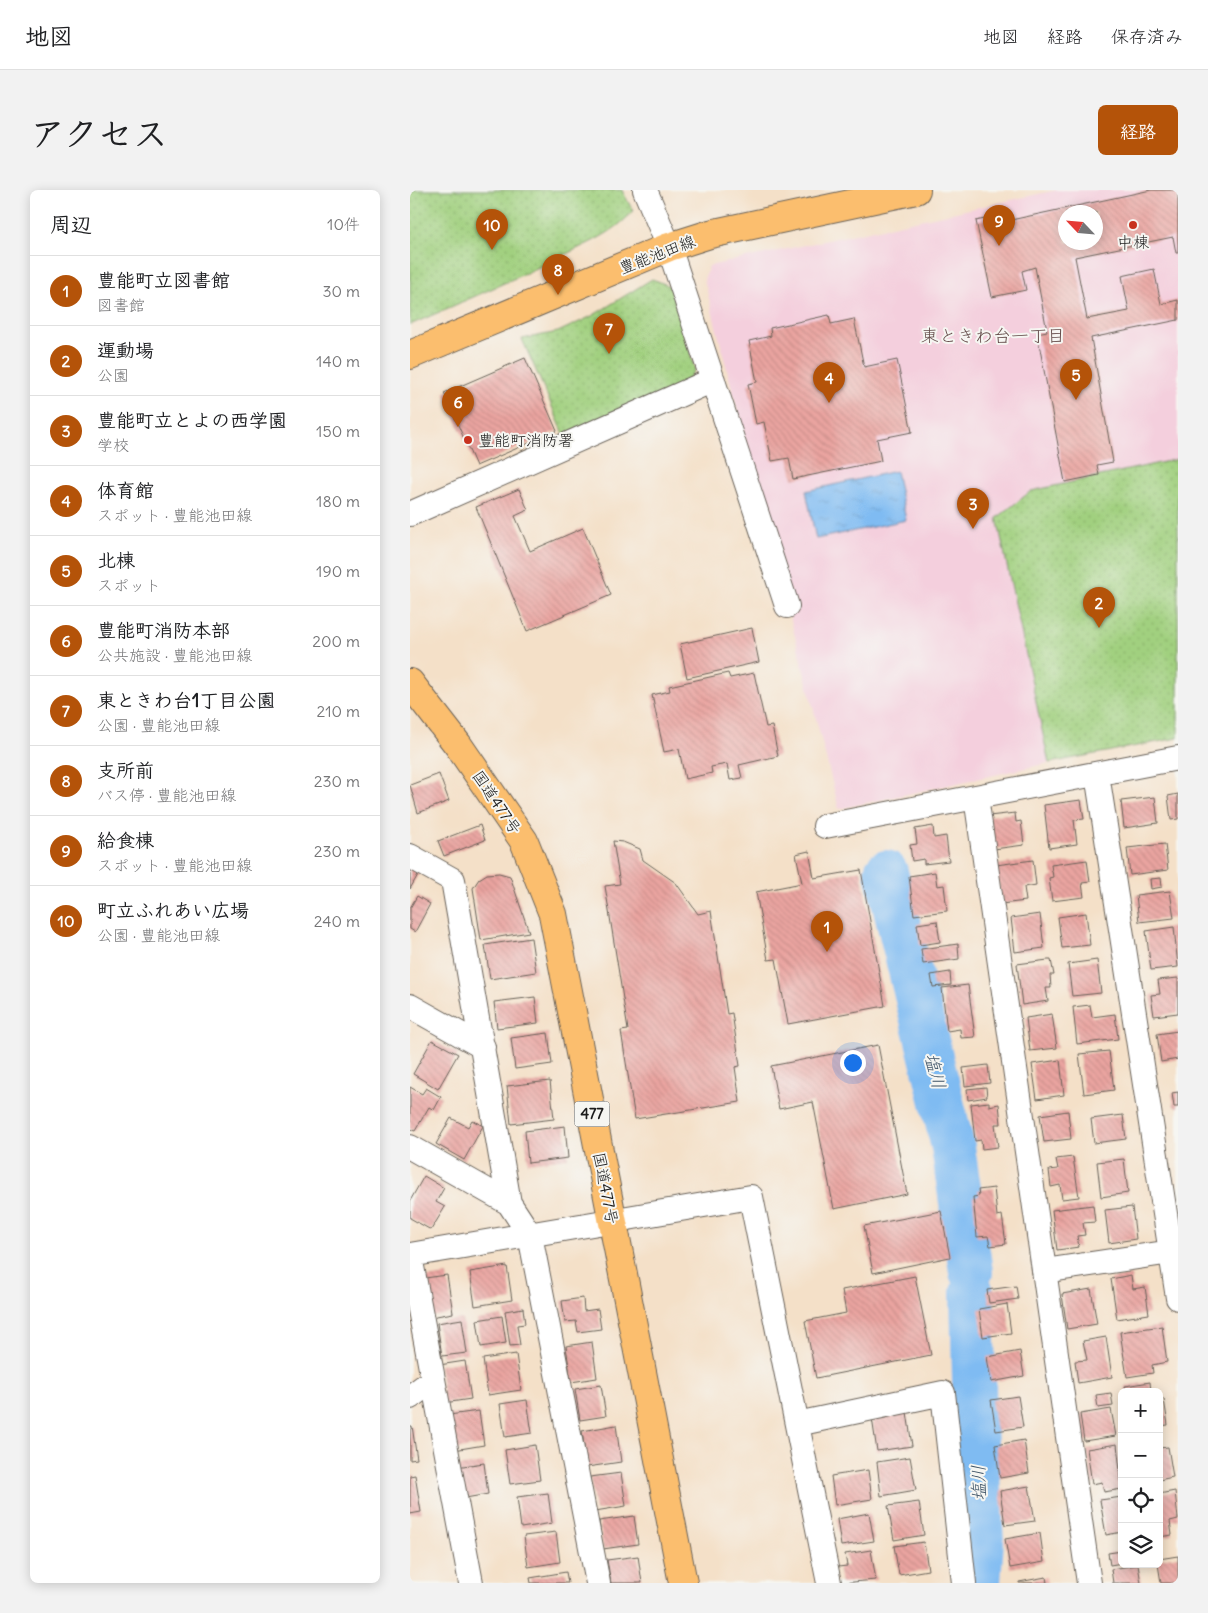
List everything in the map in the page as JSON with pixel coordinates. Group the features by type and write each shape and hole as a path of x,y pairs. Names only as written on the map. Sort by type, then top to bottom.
{"main road":[{"name":"豊能池田線","path":"410,355 669,247 710,234 916,190"},
{"name":"国道477号","path":"410,683 458,745 524,841 553,914 683,1583"}],"street":[{"path":"645,190 669,247 787,606"},
{"path":"410,514 713,380"},
{"path":"825,826 1178,758"},
{"path":"1098,774 1174,1251 1178,1298"},
{"path":"976,797 1089,1583"},
{"path":"410,856 453,880 509,1203 530,1235 598,1583"},
{"path":"410,1006 483,1047"},
{"path":"410,1147 509,1203"},
{"path":"471,1583 410,1255 751,1196 829,1583"},
{"path":"1044,1271 1174,1251"},
{"path":"410,1397 434,1380"},
{"path":"797,1424 943,1393 964,1583"}],"shaded area":[{"path":"1057,190 1178,190 1178,738 1049,763 839,809 704,279 709,266"}],"green space":[{"path":"410,190 622,190 633,211 617,226 590,243 410,325"},
{"path":"652,279 670,286 695,369 686,384 565,436 522,339 558,332 592,316"},
{"path":"1178,459 1178,738 1049,763 997,518 1031,491"}],"water":[{"path":"896,471 906,520 816,539 806,491"}],"building":[{"path":"1151,190 1178,190 1178,253 1176,253 1173,237 1075,257 1087,319 1129,311 1122,276 1154,269 1161,304 1178,300 1178,320 1091,338 1113,462 1097,465 1099,475 1065,482 1037,333 1047,331 1035,267 1022,271 1026,290 992,297 976,221 1010,213 1011,220 1058,210 1058,250 1103,250 1103,205 1081,205"},
{"path":"829,315 831,324 854,319 864,367 897,360 912,432 877,439 881,461 793,479 789,458 772,461 764,422 756,424 748,384 757,382 749,341 771,336 770,328"},
{"path":"525,358 557,431 476,466 444,393"},
{"path":"519,489 528,510 515,516 530,551 583,528 611,595 527,631 476,507"},
{"path":"752,628 759,662 687,678 680,644"},
{"path":"728,673 730,678 754,673 766,727 772,726 778,756 739,765 742,778 730,780 727,764 711,767 712,773 685,779 679,749 664,752 652,695 670,691 669,686"},
{"path":"439,774 449,801 418,813 410,785"},
{"path":"1178,794 1178,819 1171,820 1168,796"},
{"path":"1155,797 1158,823 1124,828 1121,801"},
{"path":"1081,800 1084,819 1074,820 1077,844 1049,848 1044,805"},
{"path":"1015,813 1016,822 1021,821 1024,845 994,849 989,816"},
{"path":"480,825 485,840 444,856 438,841"},
{"path":"933,826 934,838 946,836 949,861 924,864 924,859 912,861 910,845 917,844 915,829"},
{"path":"613,841 623,842 640,849 643,860 676,883 698,914 711,911 727,1014 732,1013 740,1066 735,1067 740,1102 635,1119 621,1031 628,1030 605,886 620,884"},
{"path":"1165,844 1168,870 1130,875 1127,848"},
{"path":"809,851 814,878 861,870 885,1006 788,1024 776,959 768,960 756,892 802,883 796,854"},
{"path":"1033,860 1036,885 1024,887 1026,901 1001,904 996,865"},
{"path":"1087,860 1090,882 1082,883 1084,897 1052,901 1049,878 1053,877 1051,865"},
{"path":"410,868 419,873 410,889"},
{"path":"935,872 937,886 944,885 947,911 914,915 909,876"},
{"path":"499,873 510,876 529,932 481,940 473,888 479,879 487,874"},
{"path":"1161,878 1162,887 1151,889 1150,879"},
{"path":"1170,891 1174,918 1139,922 1136,895"},
{"path":"417,896 430,904 415,932 410,929 410,908"},
{"path":"1086,913 1090,945 1062,948 1058,917"},
{"path":"1040,914 1044,948 1015,952 1011,918"},
{"path":"937,921 940,942 920,945 917,924"},
{"path":"1174,927 1178,967 1151,970 1146,931"},
{"path":"531,938 536,972 490,979 485,945"},
{"path":"958,944 959,959 923,964 921,949"},
{"path":"1051,960 1054,975 1050,975 1051,988 1046,988 1048,1001 1022,1005 1017,964"},
{"path":"1097,960 1101,993 1072,996 1068,964"},
{"path":"950,972 951,985 933,987 931,975"},
{"path":"1178,978 1178,1013 1154,1016 1151,995 1160,994 1158,980"},
{"path":"968,985 975,1037 961,1038 960,1029 947,1031 942,988"},
{"path":"535,997 538,1023 497,1028 494,1002"},
{"path":"1090,1005 1092,1017 1115,1014 1118,1039 1077,1044 1073,1007"},
{"path":"1052,1014 1057,1048 1030,1051 1026,1018"},
{"path":"1178,1031 1178,1059 1161,1062 1157,1034"},
{"path":"548,1033 552,1064 515,1069 511,1038"},
{"path":"432,1040 458,1054 438,1089 413,1074"},
{"path":"878,1045 907,1194 834,1209 813,1102 779,1109 771,1066"},
{"path":"1109,1051 1114,1090 1084,1094 1079,1054"},
{"path":"1060,1060 1064,1095 1037,1099 1032,1064"},
{"path":"988,1065 990,1083 965,1086 963,1068"},
{"path":"550,1081 554,1119 511,1124 507,1086"},
{"path":"410,1087 422,1094 426,1088 441,1097 434,1110 429,1107 415,1131 410,1129"},
{"path":"986,1087 987,1097 968,1100 967,1089"},
{"path":"1178,1092 1178,1107 1174,1107 1172,1093"},
{"path":"989,1102 989,1106 999,1104 1001,1124 995,1124 998,1147 982,1149 981,1140 975,1141 971,1104"},
{"path":"1068,1111 1071,1139 1044,1142 1040,1115"},
{"path":"1123,1115 1126,1139 1094,1143 1091,1119"},
{"path":"451,1118 468,1127 472,1120 483,1126 464,1160 436,1144"},
{"path":"565,1126 568,1158 528,1163 525,1131"},
{"path":"1073,1157 1079,1197 1062,1199 1060,1185 1051,1187 1049,1170 1058,1169 1056,1159"},
{"path":"1124,1159 1128,1193 1101,1197 1097,1162"},
{"path":"424,1176 444,1188 436,1202 445,1207 431,1230 410,1218 410,1201"},
{"path":"994,1188 997,1216 1002,1215 1006,1244 990,1246 988,1236 977,1237 973,1197 979,1196 978,1190"},
{"path":"1093,1205 1095,1222 1083,1223 1085,1235 1077,1236 1079,1247 1057,1250 1052,1210"},
{"path":"1132,1207 1136,1239 1109,1243 1105,1210"},
{"path":"941,1211 950,1257 873,1273 864,1226"},
{"path":"507,1266 512,1300 475,1306 470,1272"},
{"path":"447,1275 453,1313 431,1317 425,1278"},
{"path":"1131,1275 1133,1289 1145,1287 1149,1314 1117,1319 1111,1279"},
{"path":"915,1276 931,1355 816,1378 805,1321 846,1313 842,1290"},
{"path":"1016,1286 1018,1299 989,1303 987,1290"},
{"path":"1091,1289 1097,1324 1067,1329 1062,1294"},
{"path":"583,1298 584,1311 598,1309 601,1329 578,1332 576,1321 565,1322 562,1301"},
{"path":"1007,1304 1011,1333 983,1337 979,1309"},
{"path":"523,1308 525,1324 517,1325 520,1345 510,1346 505,1311"},
{"path":"502,1316 506,1343 481,1347 477,1320"},
{"path":"462,1319 467,1353 442,1356 437,1323"},
{"path":"1162,1326 1167,1362 1152,1365 1153,1373 1127,1377 1120,1332"},
{"path":"1106,1337 1112,1377 1078,1383 1075,1361 1087,1360 1083,1341"},
{"path":"592,1342 597,1378 571,1382 566,1346"},
{"path":"1020,1351 1024,1376 991,1382 987,1357"},
{"path":"516,1354 521,1390 488,1395 483,1359"},
{"path":"465,1361 471,1399 444,1403 439,1365"},
{"path":"1150,1382 1151,1388 1125,1388 1125,1386"},
{"path":"601,1385 606,1416 580,1420 575,1389"},
{"path":"1111,1393 1113,1406 1098,1408 1096,1395"},
{"path":"1018,1396 1023,1427 996,1431 991,1400"},
{"path":"1163,1399 1164,1399 1168,1425 1163,1426"},
{"path":"527,1400 532,1433 505,1437 500,1404"},
{"path":"1111,1409 1116,1436 1084,1441 1080,1414"},
{"path":"479,1411 484,1445 454,1450 449,1415"},
{"path":"907,1412 912,1446 877,1451 872,1418"},
{"path":"616,1425 621,1462 587,1467 582,1431"},
{"path":"410,1426 412,1426 417,1459 410,1460"},
{"path":"1024,1440 1029,1473 1000,1478 995,1445"},
{"path":"1117,1444 1118,1490 1104,1492 1102,1482 1092,1484 1087,1449"},
{"path":"535,1445 540,1480 510,1484 505,1450"},
{"path":"1168,1447 1173,1477 1163,1479 1163,1478 1163,1448"},
{"path":"910,1457 916,1490 881,1496 877,1462"},
{"path":"484,1463 488,1494 460,1499 456,1467"},
{"path":"868,1470 872,1499 835,1505 831,1476"},
{"path":"621,1473 626,1506 595,1511 590,1477"},
{"path":"415,1475 421,1512 410,1514 410,1476"},
{"path":"1029,1486 1035,1521 1005,1525 1000,1491"},
{"path":"1175,1491 1178,1519 1170,1521 1172,1535 1163,1536 1163,1523 1163,1493"},
{"path":"548,1493 552,1523 521,1528 517,1497"},
{"path":"1118,1498 1118,1533 1106,1535 1100,1500"},
{"path":"919,1502 924,1535 894,1540 888,1506"},
{"path":"869,1513 874,1541 841,1546 837,1519"},
{"path":"634,1516 638,1544 603,1549 599,1521"},
{"path":"556,1532 560,1562 528,1567 524,1536"},
{"path":"1040,1533 1044,1562 1010,1568 1005,1539"},
{"path":"924,1542 928,1570 899,1575 894,1546"},
{"path":"871,1550 876,1580 841,1583 838,1567 847,1566 845,1554"},
{"path":"1118,1552 1118,1564 1110,1565 1108,1553"},
{"path":"638,1556 642,1583 611,1583 607,1560"},
{"path":"1178,1556 1178,1583 1161,1583 1159,1568 1163,1568 1163,1558"},
{"path":"1138,1568 1141,1583 1113,1583 1111,1569"},
{"path":"566,1572 568,1583 531,1583 530,1578"},
{"path":"1046,1577 1047,1583 1019,1583 1019,1582"}],"waterway":[{"name":"塩川","path":"886,872 953,1147 971,1272"},
{"name":"塩川","path":"972,1293 975,1426 982,1541 979,1583"}],"place":[{"name":"中棟","path":"1133,225"},
{"name":"給食棟","path":"999,246"},
{"name":"町立ふれあい広場","path":"492,250"},
{"name":"支所前","path":"558,295"},
{"name":"東ときわ台1丁目公園","path":"609,354"},
{"name":"北棟","path":"1076,400"},
{"name":"体育館","path":"829,403"},
{"name":"豊能町消防本部","path":"458,427"},
{"name":"豊能町消防署","path":"468,440"},
{"name":"豊能町立とよの西学園","path":"973,529"},
{"name":"運動場","path":"1099,628"},
{"name":"豊能町立図書館","path":"827,952"}],"district":[{"name":"東ときわ台一丁目","path":"993,336"}]}
